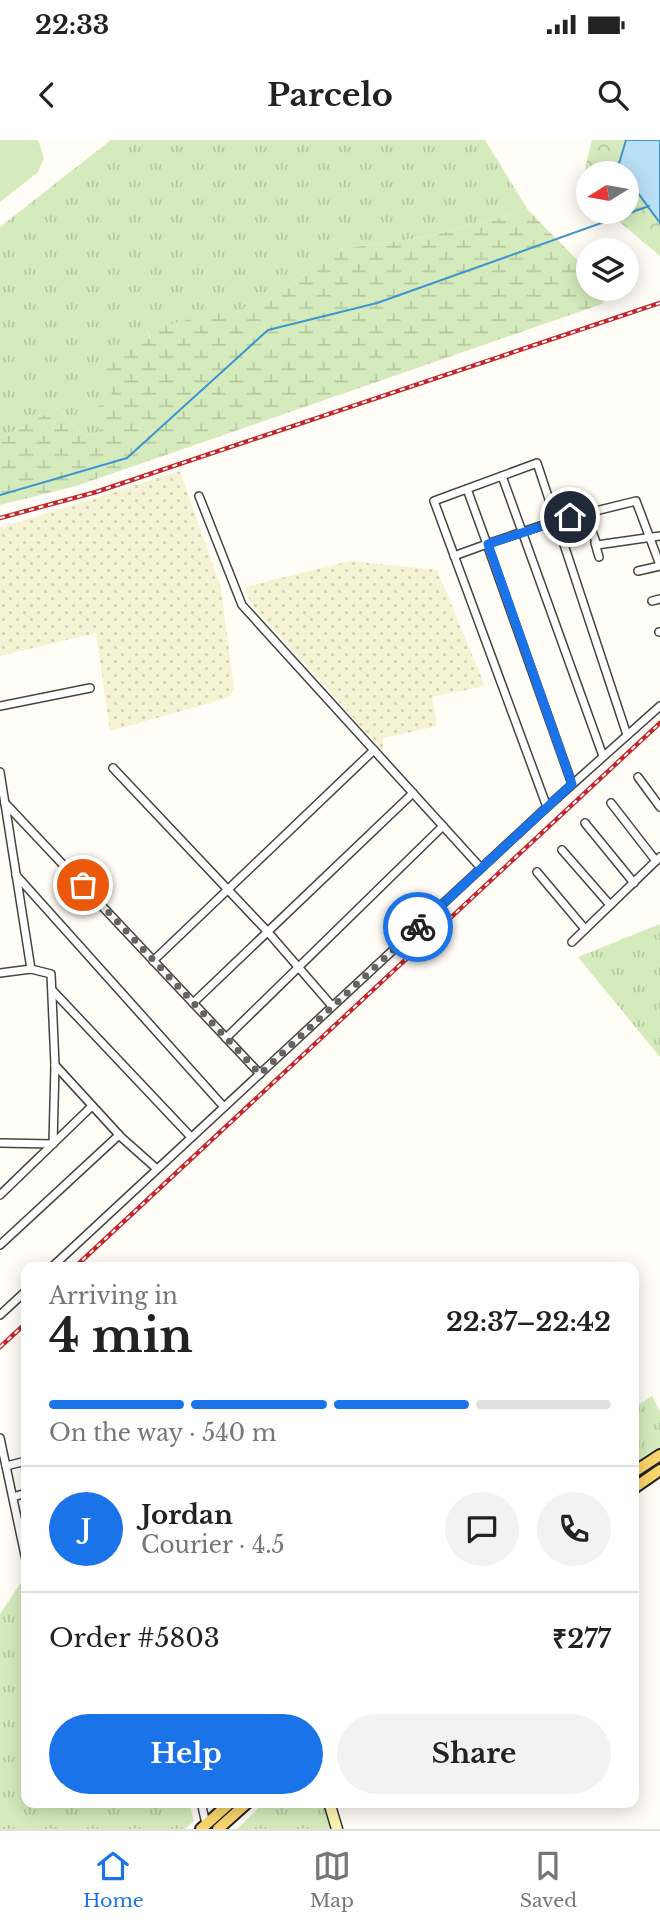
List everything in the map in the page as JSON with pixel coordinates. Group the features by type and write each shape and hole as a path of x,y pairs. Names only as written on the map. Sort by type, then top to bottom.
{"main road":[{"path":"639,1469 660,1455"},
{"path":"639,1485 660,1470"},
{"path":"204,1827 225,1808"},
{"path":"218,1829 241,1808"},
{"path":"330,1808 337,1829"}],"street":[{"path":"547,807 434,501 537,463 627,735"},
{"path":"502,476 603,756"},
{"path":"467,489 572,784"},
{"path":"199,496 242,605 481,868"},
{"path":"454,556 555,521 636,500 660,566 638,571"},
{"path":"585,512 599,557"},
{"path":"595,543 600,546 660,536"},
{"path":"0,706 90,688"},
{"path":"57,1262 547,807 660,706"},
{"path":"153,961 373,750"},
{"path":"113,768 267,931 332,1006"},
{"path":"0,772 31,969"},
{"path":"638,777 660,807"},
{"path":"192,1003 413,793"},
{"path":"5,803 260,1074"},
{"path":"572,942 658,859 611,803"},
{"path":"585,823 634,883"},
{"path":"226,1038 443,826"},
{"path":"562,850 610,905"},
{"path":"537,872 585,929"},
{"path":"16,876 224,1107"},
{"path":"0,972 31,969 51,974 55,1065 52,1144"},
{"path":"53,991 191,1137"},
{"path":"55,1065 119,1135 157,1169"},
{"path":"0,1195 92,1106"},
{"path":"0,1245 119,1135"},
{"path":"0,1143 52,1144"},
{"path":"0,1315 21,1296"},
{"path":"0,1438 13,1497 21,1519"},
{"path":"6,1466 21,1462"},
{"path":"13,1497 21,1495"},
{"path":"202,1808 204,1827"}],"shaded area":[{"path":"180,471 221,588 234,689 228,698 110,731 96,633 0,656 0,528"},
{"path":"350,561 437,570 485,686 432,697 437,726 383,738 383,751 251,604 245,587"}],"green space":[{"path":"0,140 38,140 44,158 38,172 0,202"},
{"path":"111,140 485,140 528,210 426,237 340,249 264,303 147,331 151,339 99,433 84,436 58,408 0,438 0,227"},
{"path":"592,140 626,140 620,161 587,161"},
{"path":"639,194 660,223 660,256 622,224 639,224"},
{"path":"528,210 576,259 576,301 604,301 602,304 76,486 0,505 0,438 58,408 84,436 99,433 98,406 116,401 96,368 134,341 151,339 147,329 264,303 340,249 426,237"},
{"path":"660,924 660,1057 578,957"},
{"path":"652,1396 660,1411 660,1449 639,1463 639,1405"},
{"path":"21,1582 21,1808 190,1808 194,1821 185,1829 0,1829 0,1614"},
{"path":"259,1808 328,1808 334,1829 237,1829"}],"water":[{"path":"626,140 660,140 660,223 639,194 639,161 620,161"}],"waterway":[{"path":"0,495 127,458 268,330 377,303 649,206"}],"railway":[{"path":"0,518 96,492 660,303"},
{"path":"80,1262 660,723"},
{"path":"0,1347 21,1328"}],"way so far":[{"path":"83,885 260,1074 418,927"}],"route":[{"path":"418,927 572,784 488,544 570,517"}]}
